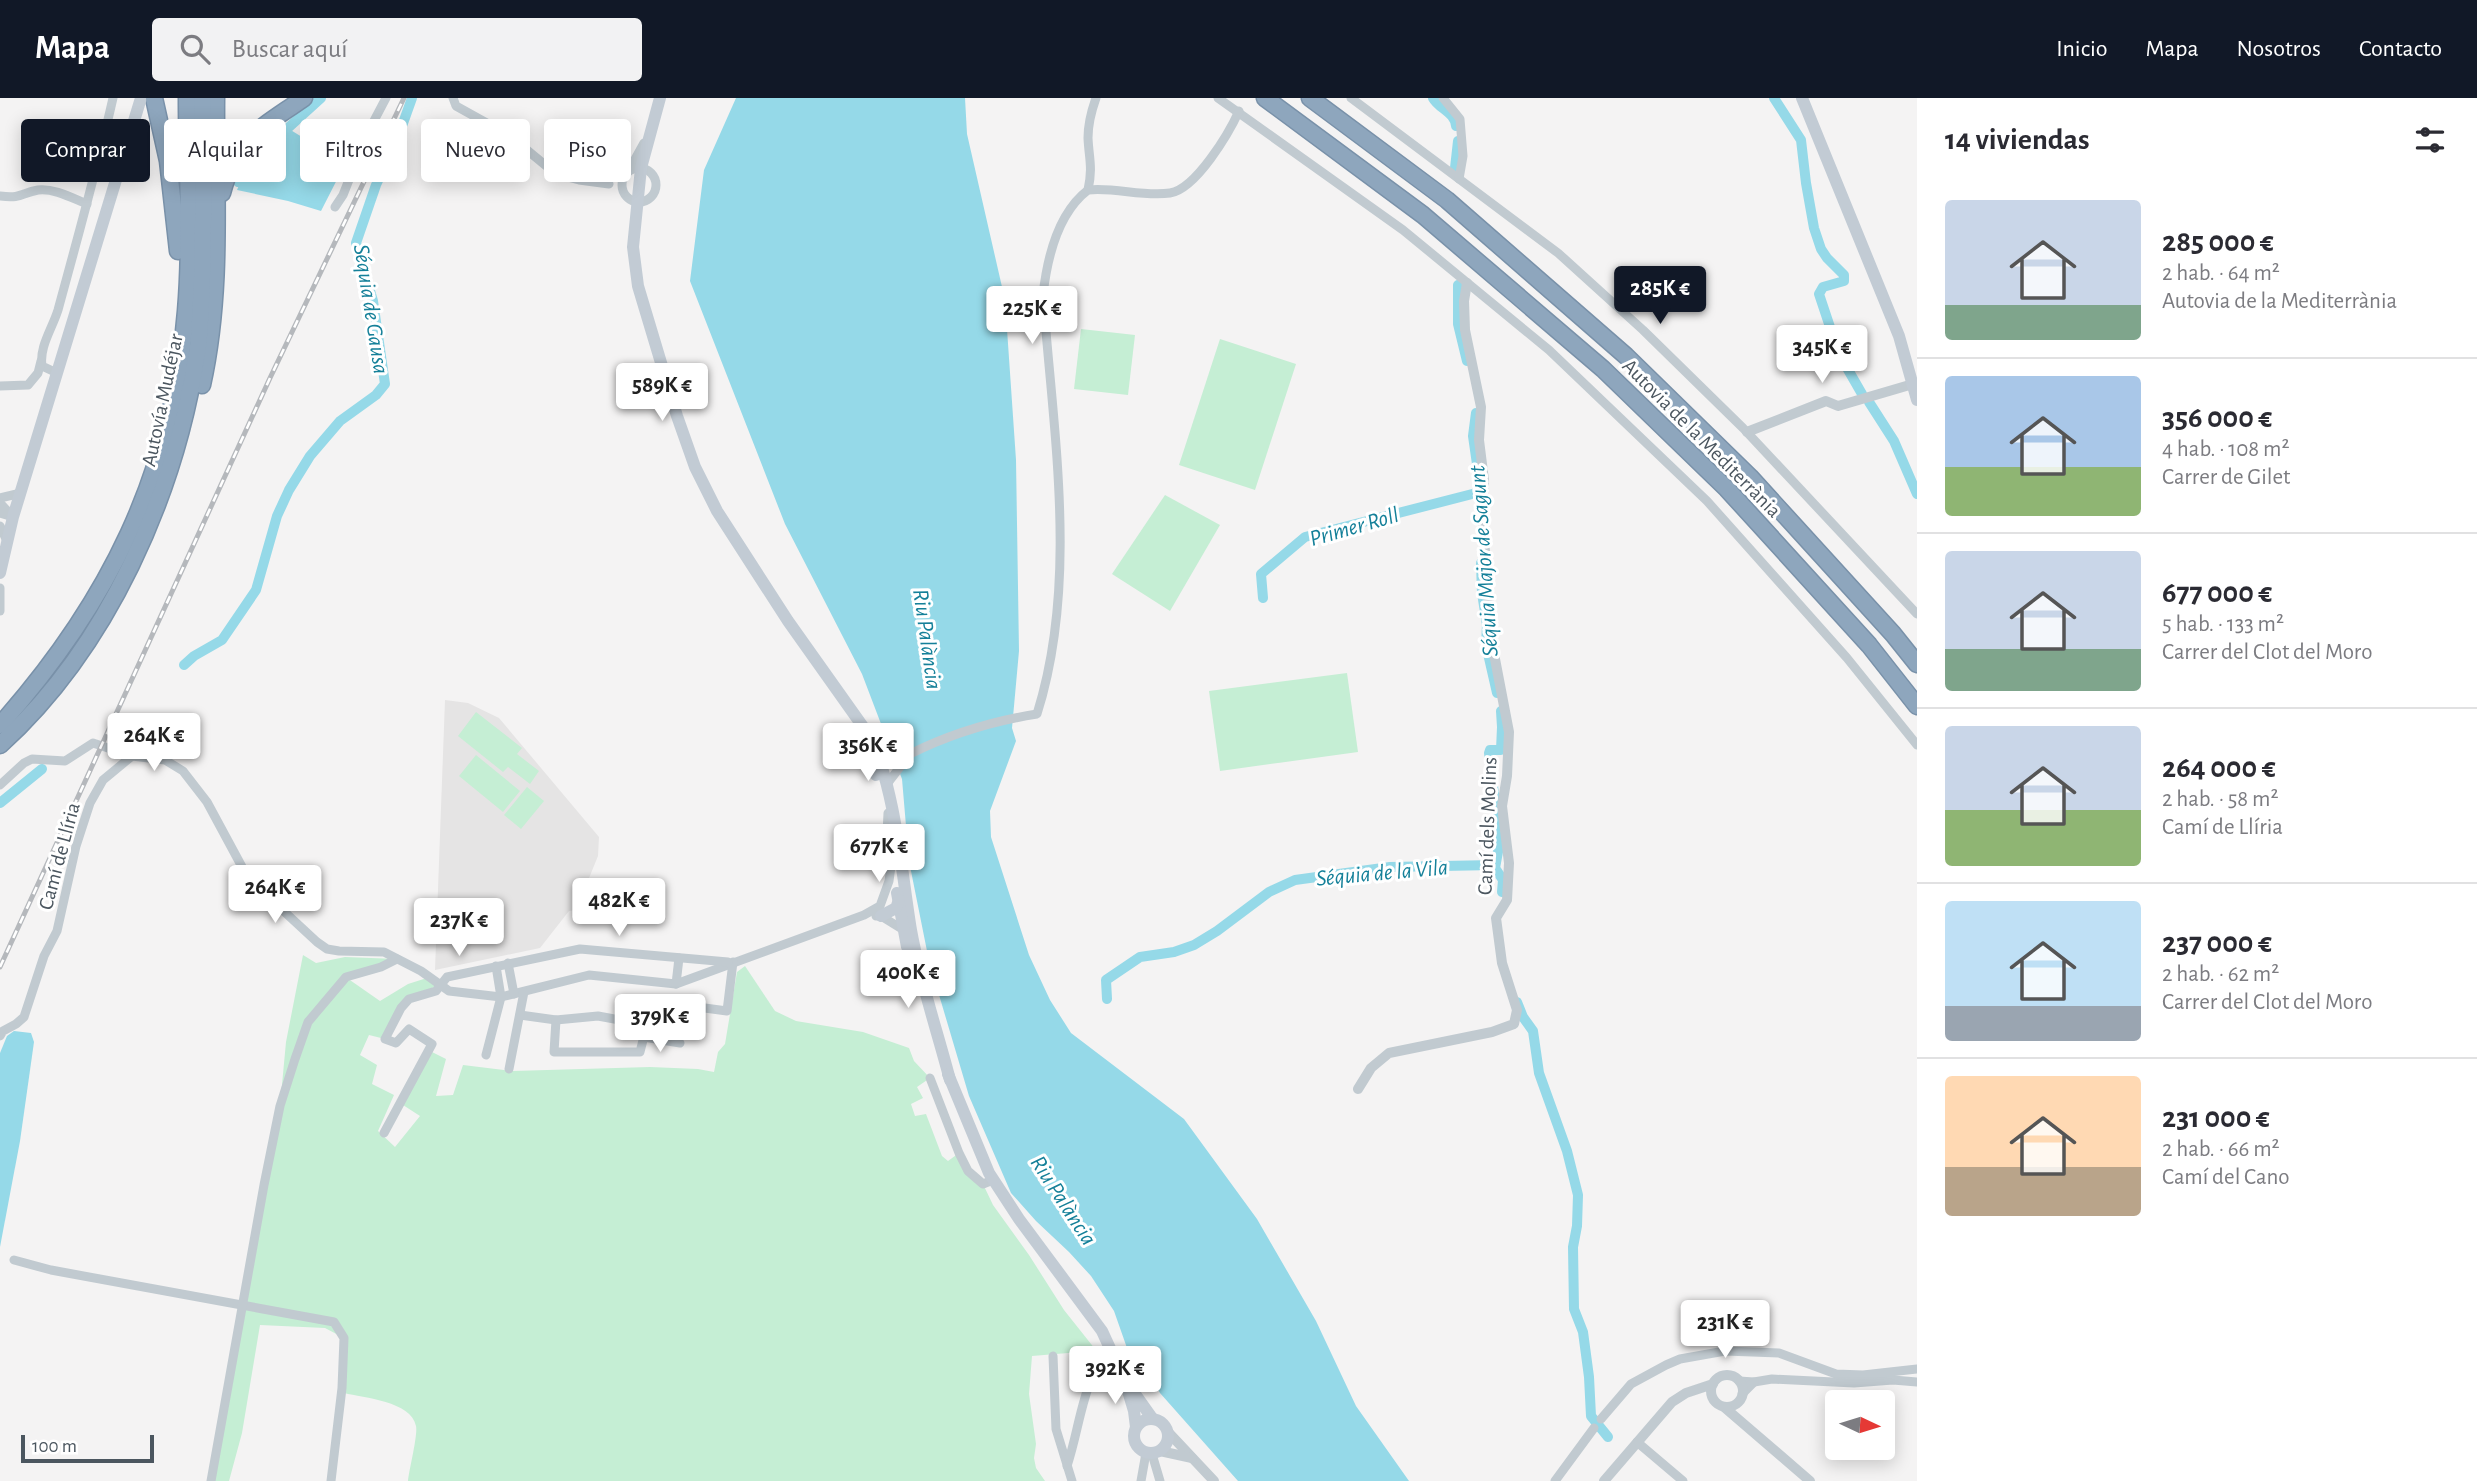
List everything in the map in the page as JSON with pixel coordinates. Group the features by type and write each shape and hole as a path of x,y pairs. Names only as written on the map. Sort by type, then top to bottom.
{"highway":[{"name":"Autovía Mudéjar","path":"0,725 47,671 96,598 121,551 161,449 177,378 187,294 187,98"},
{"name":"Autovía Mudéjar","path":"0,745 62,676 112,604 148,529 177,450 198,352 204,252 203,98"},
{"path":"62,676 96,640 117,607 156,532 186,452 208,354 218,254 216,98"},
{"path":"217,209 226,177 237,152 250,136 267,122 304,98"},
{"name":"Autovia de la Mediterrània","path":"1265,98 1423,215 1604,369 1727,489 1869,645 1917,706"},
{"name":"Autovia de la Mediterrània","path":"1310,98 1447,200 1626,356 1750,477 1917,664"},
{"path":"96,598 153,450 166,393 175,333 178,264 169,161 145,99"}],"main road":[{"path":"660,98 641,168 633,247 638,286 695,467 717,511 846,704 872,738 887,784 907,931 950,1080 993,1180 1102,1331 1125,1381 1152,1419"},
{"path":"1802,98 1899,336 1917,400"},
{"path":"0,573 13,517 57,373 145,99"},
{"path":"846,704 863,739 879,785 898,904 905,913 907,931"},
{"path":"897,845 896,860 901,895 898,904"},
{"path":"880,911 898,904"},
{"path":"1125,1381 1136,1427"},
{"path":"1152,1419 1163,1422 1168,1432 1168,1442 1153,1453 1136,1444 1134,1433 1143,1421 1152,1419"}],"street":[{"path":"57,373 42,366 40,355 55,321 113,98"},
{"path":"335,207 344,195 367,134 386,98"},
{"path":"453,98 456,106 510,136 556,174 623,189"},
{"path":"1088,190 1092,160 1088,141 1089,117 1096,98"},
{"path":"1218,98 1403,230 1549,350 1707,501 1847,659 1917,746"},
{"path":"1351,98 1558,253 1643,330 1746,432 1917,614"},
{"path":"1443,98 1460,119 1463,156 1459,179"},
{"path":"882,764 895,756 910,754 943,738 1037,714 1053,648 1059,602 1059,499 1042,295 1046,265 1063,222 1079,197 1088,190 1168,193 1178,191 1195,176 1228,135 1239,111"},
{"path":"631,165 650,132"},
{"path":"631,172 641,168"},
{"path":"624,182 623,189 627,197 636,202"},
{"path":"0,196 16,198 47,190 87,204"},
{"name":"Camí dels Molins","path":"1358,1089 1371,1068 1388,1053 1492,1032 1514,1024 1517,1010 1502,963 1496,918 1507,900 1509,863 1502,806 1507,776 1509,732 1495,659 1487,580 1483,523 1484,480 1479,440 1481,407 1465,330 1464,301 1467,283"},
{"path":"0,386 28,385 37,373 41,361"},
{"path":"1746,432 1826,401 1838,406 1913,384"},
{"path":"13,517 0,500 21,493"},
{"path":"0,513 13,517"},
{"path":"0,526 7,541"},
{"path":"0,588 0,611"},
{"path":"863,739 872,749 876,761 891,767 900,767"},
{"path":"0,785 24,762 32,759 65,761 93,743 132,756 165,760 191,780 212,811 248,878 317,942 327,949 339,951 384,952 421,971 449,991 501,997 589,975 677,984 880,911"},
{"path":"877,750 895,756"},
{"path":"887,784 910,754"},
{"name":"Camí de Llíria","path":"0,1035 24,1017 44,956 57,931 76,846 90,803 103,780 132,756"},
{"path":"882,764 881,773 889,817 887,834"},
{"path":"880,911 892,859"},
{"path":"880,911 907,931"},
{"path":"384,1133 432,1044 409,1028 397,1043 385,1040 401,1008 409,999 436,991 447,977 580,949 733,962"},
{"path":"677,984 679,958"},
{"path":"211,1481 280,1106 308,1022 346,977 381,967 397,959"},
{"path":"556,1020 554,1052 640,1052 653,1001 727,1011 733,962"},
{"path":"508,963 513,994"},
{"path":"486,1055 501,997 496,966"},
{"path":"509,1069 524,992"},
{"path":"520,1015 556,1020 598,1016 647,1025"},
{"path":"644,1037 680,1042"},
{"path":"930,1078 968,1171 983,1184 993,1180"},
{"path":"14,1259 51,1270 334,1322 344,1338 342,1388 331,1481"},
{"path":"1601,1419 1631,1384 1680,1359 1725,1351 1779,1353 1836,1374 1863,1375 1917,1369"},
{"path":"1053,1356 1056,1429 1072,1481"},
{"path":"1604,1481 1672,1402 1679,1396 1713,1384 1725,1375 1739,1381 1754,1382 1772,1379 1854,1383 1893,1380 1917,1382"},
{"path":"1067,1466 1074,1444 1080,1407 1092,1377"},
{"path":"1739,1381 1740,1398 1737,1408 1743,1422"},
{"path":"1724,1407 1729,1407 1740,1398 1754,1382"},
{"path":"1713,1384 1712,1396 1716,1403 1743,1422 1810,1481"},
{"path":"1696,1390 1712,1396"},
{"path":"1555,1481 1594,1428"},
{"path":"1168,1432 1214,1481"},
{"path":"1637,1442 1683,1481"},
{"path":"1153,1453 1181,1454 1196,1460"},
{"path":"1141,1481 1153,1453"},
{"path":"1153,1453 1160,1481"}],"shaded area":[{"path":"445,700 468,703 499,718 599,837 598,856 576,910 569,911 540,948 435,970"}],"green space":[{"path":"1081,329 1135,335 1128,395 1074,389"},
{"path":"1220,339 1296,364 1255,490 1179,465"},
{"path":"1165,495 1220,525 1170,611 1112,574"},
{"path":"1347,673 1358,752 1220,771 1209,691"},
{"path":"476,712 522,748 517,754 539,771 530,784 508,767 503,772 458,736"},
{"path":"476,755 520,791 503,812 459,776"},
{"path":"527,787 544,801 521,829 504,815"},
{"path":"303,955 316,963 345,957 397,959 347,978 380,1001 408,984 430,977 440,984 409,999 385,1039 369,1035 360,1055 377,1065 372,1084 394,1095 378,1131 395,1147 420,1116 403,1105 432,1052 446,1059 436,1096 453,1095 463,1065 513,1071 650,1067 714,1072 718,1052 725,1044 737,972 745,966 775,1011 796,1021 863,1032 909,1048 914,1061 930,1078 917,1087 923,1098 911,1104 915,1116 926,1114 942,1156 948,1161 959,1153 983,1184 993,1205 1064,1310 1099,1354 1032,1356 1029,1394 1036,1444 1034,1458 1036,1468 1045,1481 408,1481 416,1426 405,1411 396,1406 344,1393 344,1338 325,1328 260,1325 242,1433 229,1481 212,1481 280,1106 286,1042"}],"water":[{"name":"Riu Palància","path":"736,98 965,98 967,134 1005,300 1016,460 1019,651 1012,728 1016,741 990,811 991,837 1029,955 1050,1000 1071,1033 1184,1119 1257,1219 1316,1321 1356,1406 1409,1481 1238,1481 1155,1385 1144,1377 1143,1364 1127,1348 1114,1311 1091,1276 1011,1193 969,1096 929,961 909,861 902,779 862,674 785,524 690,281 704,170"},
{"path":"289,129 300,136 300,182 336,182 321,211 237,190 240,182 286,182 286,132"},
{"path":"14,1031 31,1033 34,1042 20,1141 0,1247 0,1053 7,1036"}],"waterway":[{"path":"286,130 321,98"},
{"name":"Séquia de Gausa","path":"184,665 222,640 256,590 277,516 310,456 340,421 376,395 385,384 373,301 356,243 376,185 397,140 412,98"},
{"name":"Séquia Major de Sagunt","path":"1433,98 1453,117 1456,126"},
{"path":"1774,98 1801,140 1814,228 1821,249 1844,275 1844,281 1823,287 1819,294 1839,354 1862,394"},
{"name":"Séquia Major de Sagunt","path":"1455,168 1458,141"},
{"name":"Séquia Major de Sagunt","path":"1458,285 1458,324 1467,361"},
{"path":"1869,402 1894,441 1917,494"},
{"name":"Séquia Major de Sagunt","path":"1476,413 1473,436 1479,478"},
{"name":"Primer Roll","path":"1263,598 1261,574 1305,537 1480,492"},
{"name":"Séquia Major de Sagunt","path":"1481,563 1487,625 1486,645 1497,693"},
{"name":"Séquia Major de Sagunt","path":"1498,827 1489,753 1490,750 1501,750 1501,711"},
{"name":"Séquia de Gausa","path":"0,803 42,769"},
{"name":"Séquia de la Vila","path":"1499,836 1495,868 1503,880 1502,892"},
{"name":"Séquia de la Vila","path":"1107,999 1106,980 1140,957 1174,952 1194,945 1269,892 1295,880 1390,867 1495,865"},
{"name":"Séquia Major de Sagunt","path":"1517,1002 1533,1031 1539,1073 1567,1151 1578,1195 1573,1247 1574,1309 1583,1332 1591,1416 1608,1437"}],"railway":[{"path":"0,967 270,378 404,98"}]}
